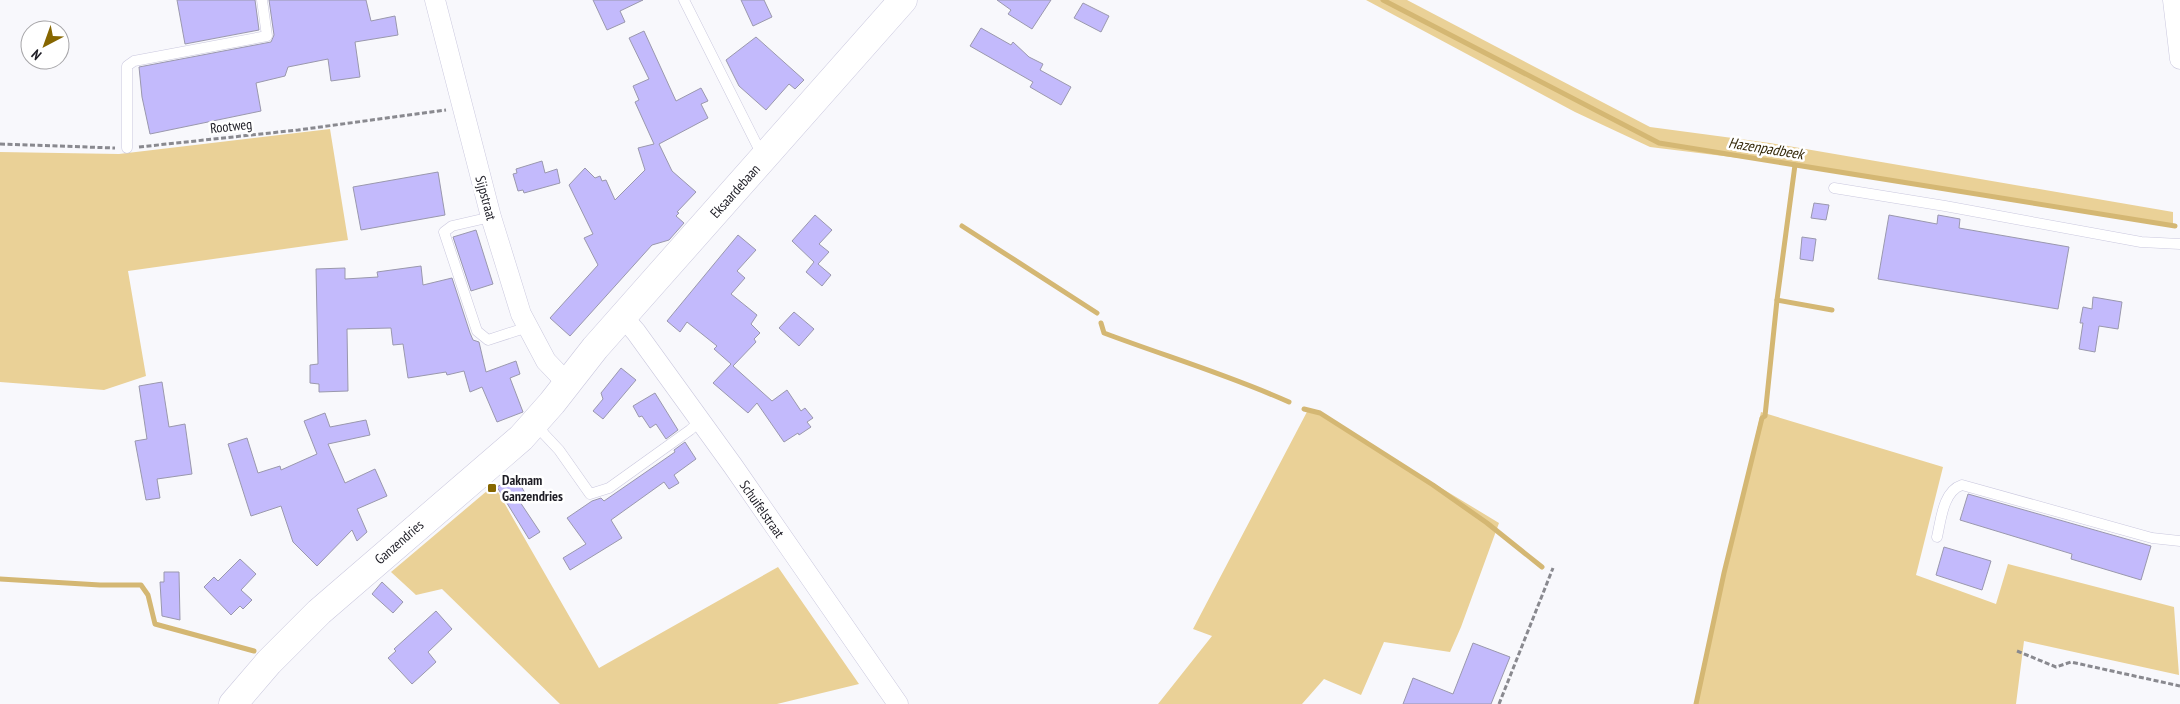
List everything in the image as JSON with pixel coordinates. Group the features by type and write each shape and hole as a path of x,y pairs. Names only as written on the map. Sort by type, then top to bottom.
{"main road":[{"name":"Eksaardebaan","path":"567,383 903,0"},
{"name":"Ganzendries","path":"233,704 269,662 319,612 521,438 567,383"}],"street":[{"name":"Sijpstraat","path":"435,0 491,218 521,314 546,361 567,383"},
{"path":"2174,0 2180,59"},
{"name":"Schuifelstraat","path":"623,317 636,332 700,421 898,704"}],"lane":[{"path":"127,148 126,66 134,62 268,36 262,0"},
{"path":"684,0 764,158"},
{"path":"1834,188 1945,206 2141,242 2180,244"},
{"path":"491,218 452,226 444,232 477,331 488,340 528,327"},
{"path":"537,420 544,434 559,450 590,494 609,488 700,421"},
{"path":"1937,537 1948,496 1954,487 1962,485 2152,538 2180,541"}],"path":[{"name":"Rootweg","path":"0,144 127,148 298,130 464,107"},
{"path":"1499,704 1552,568"},
{"path":"2018,651 2056,667 2071,662 2180,686"}],"shaded area":[{"path":"1366,0 1407,0 1650,127 1770,143 2173,212 2173,225 1797,165 1650,147 1575,112"},
{"path":"330,129 348,240 128,271 146,376 104,390 0,382 0,152 119,154"},
{"path":"1309,408 1499,523 1450,652 1384,642 1361,695 1324,679 1302,704 1158,704 1212,636 1193,629"},
{"path":"1761,412 1943,467 1916,575 1996,604 2008,564 2174,607 2179,675 2024,641 2016,704 1697,704"},
{"path":"494,485 599,668 778,567 859,684 777,704 560,704 442,589 416,595 391,572"}],"building":[{"path":"177,0 255,0 259,30 185,44"},
{"path":"269,0 366,0 371,21 395,16 398,35 355,42 360,77 331,81 328,59 288,67 285,76 256,83 261,111 150,134 142,97 139,67 271,42 274,35"},
{"path":"593,0 643,0 620,11 625,22 607,30"},
{"path":"741,0 764,0 772,17 753,26"},
{"path":"997,0 1051,0 1032,29 1008,14 1011,10"},
{"path":"1083,3 1109,16 1101,32 1074,18"},
{"path":"981,28 1011,45 1013,42 1029,57 1043,64 1040,70 1071,87 1061,105 1030,87 1033,82 970,46"},
{"path":"644,31 676,101 701,88 708,101 701,104 708,118 659,144 672,171 696,192 677,212 679,213 676,216 684,223 669,240 652,245 570,336 550,318 598,265 584,238 593,234 569,185 585,168 595,178 600,176 602,181 606,180 615,200 645,170 638,148 654,144 635,102 639,100 633,86 649,79 629,38"},
{"path":"756,37 804,80 795,89 789,84 766,110 739,86 726,60"},
{"path":"542,161 545,173 557,169 560,183 524,193 523,190 518,191 513,174 517,173 516,169"},
{"path":"438,172 445,215 361,230 353,187"},
{"path":"1814,203 1829,205 1826,220 1811,218"},
{"path":"815,215 832,230 819,244 829,252 818,264 831,275 822,286 806,272 814,262 792,241"},
{"path":"1889,215 1937,224 1938,215 1960,219 1959,228 2069,247 2058,309 1878,279"},
{"path":"476,230 493,284 471,291 453,237"},
{"path":"738,235 756,250 737,271 745,278 731,294 757,315 751,324 760,333 754,339 756,342 733,366 772,401 787,390 801,411 805,408 813,418 807,422 811,427 784,442 757,403 748,413 713,383 731,364 714,349 717,346 687,322 680,332 667,321"},
{"path":"1802,237 1816,239 1813,261 1800,259"},
{"path":"421,266 423,285 452,278 470,333 473,340 479,342 486,372 516,361 520,374 510,378 523,412 497,422 482,387 470,392 464,371 447,375 446,372 408,378 403,344 393,345 391,328 347,329 348,391 319,392 319,384 310,383 310,365 318,364 316,269 345,268 345,279 378,277 377,272"},
{"path":"2093,297 2122,302 2118,329 2099,326 2095,352 2079,349 2083,323 2080,323 2083,307 2092,309"},
{"path":"794,312 814,329 799,346 779,328"},
{"path":"621,368 636,380 603,419 593,411 603,399 601,393"},
{"path":"162,382 169,427 185,424 192,474 157,479 160,498 146,500 135,441 147,439 139,386"},
{"path":"655,393 678,430 666,439 656,424 650,428 642,416 639,417 633,406"},
{"path":"325,413 330,427 366,420 370,435 328,444 345,483 375,469 387,496 357,509 367,532 357,541 352,530 317,566 293,542 281,506 251,516 228,444 247,438 258,473 280,466 281,470 317,454 304,421"},
{"path":"685,442 696,459 674,475 679,483 669,489 664,482 611,520 622,538 570,570 563,558 586,544 567,518 592,501 601,498 604,501 675,452 674,450"},
{"path":"515,476 528,498 520,502 540,532 529,539 497,487"},
{"path":"1968,494 2151,546 2141,580 2071,559 2072,554 1960,520"},
{"path":"1944,547 1991,561 1982,590 1936,575"},
{"path":"240,559 256,574 241,590 252,600 243,609 240,606 231,615 204,587 214,577 218,581"},
{"path":"164,572 179,572 180,620 162,616 160,582 164,582"},
{"path":"382,582 403,602 393,613 372,594"},
{"path":"436,611 452,629 428,652 436,662 412,684 388,658 396,651 394,649"},
{"path":"1473,643 1510,657 1491,704 1403,704 1413,678 1453,694"}],"waterway":[{"name":"Hazenpadbeek","path":"1383,0 1659,143 2175,226"},
{"path":"1696,704 1724,573 1762,418 1765,416 1777,300 1795,165"},
{"path":"962,226 1097,313"},
{"path":"1777,300 1832,310"},
{"path":"1101,323 1104,333 1220,374 1289,402"},
{"path":"1304,409 1320,413 1433,485 1487,523 1542,567"},
{"path":"0,579 100,585 141,585 148,595 155,624 254,651"}],"place":[{"name":"Daknam Ganzendries","path":"492,488"}]}
